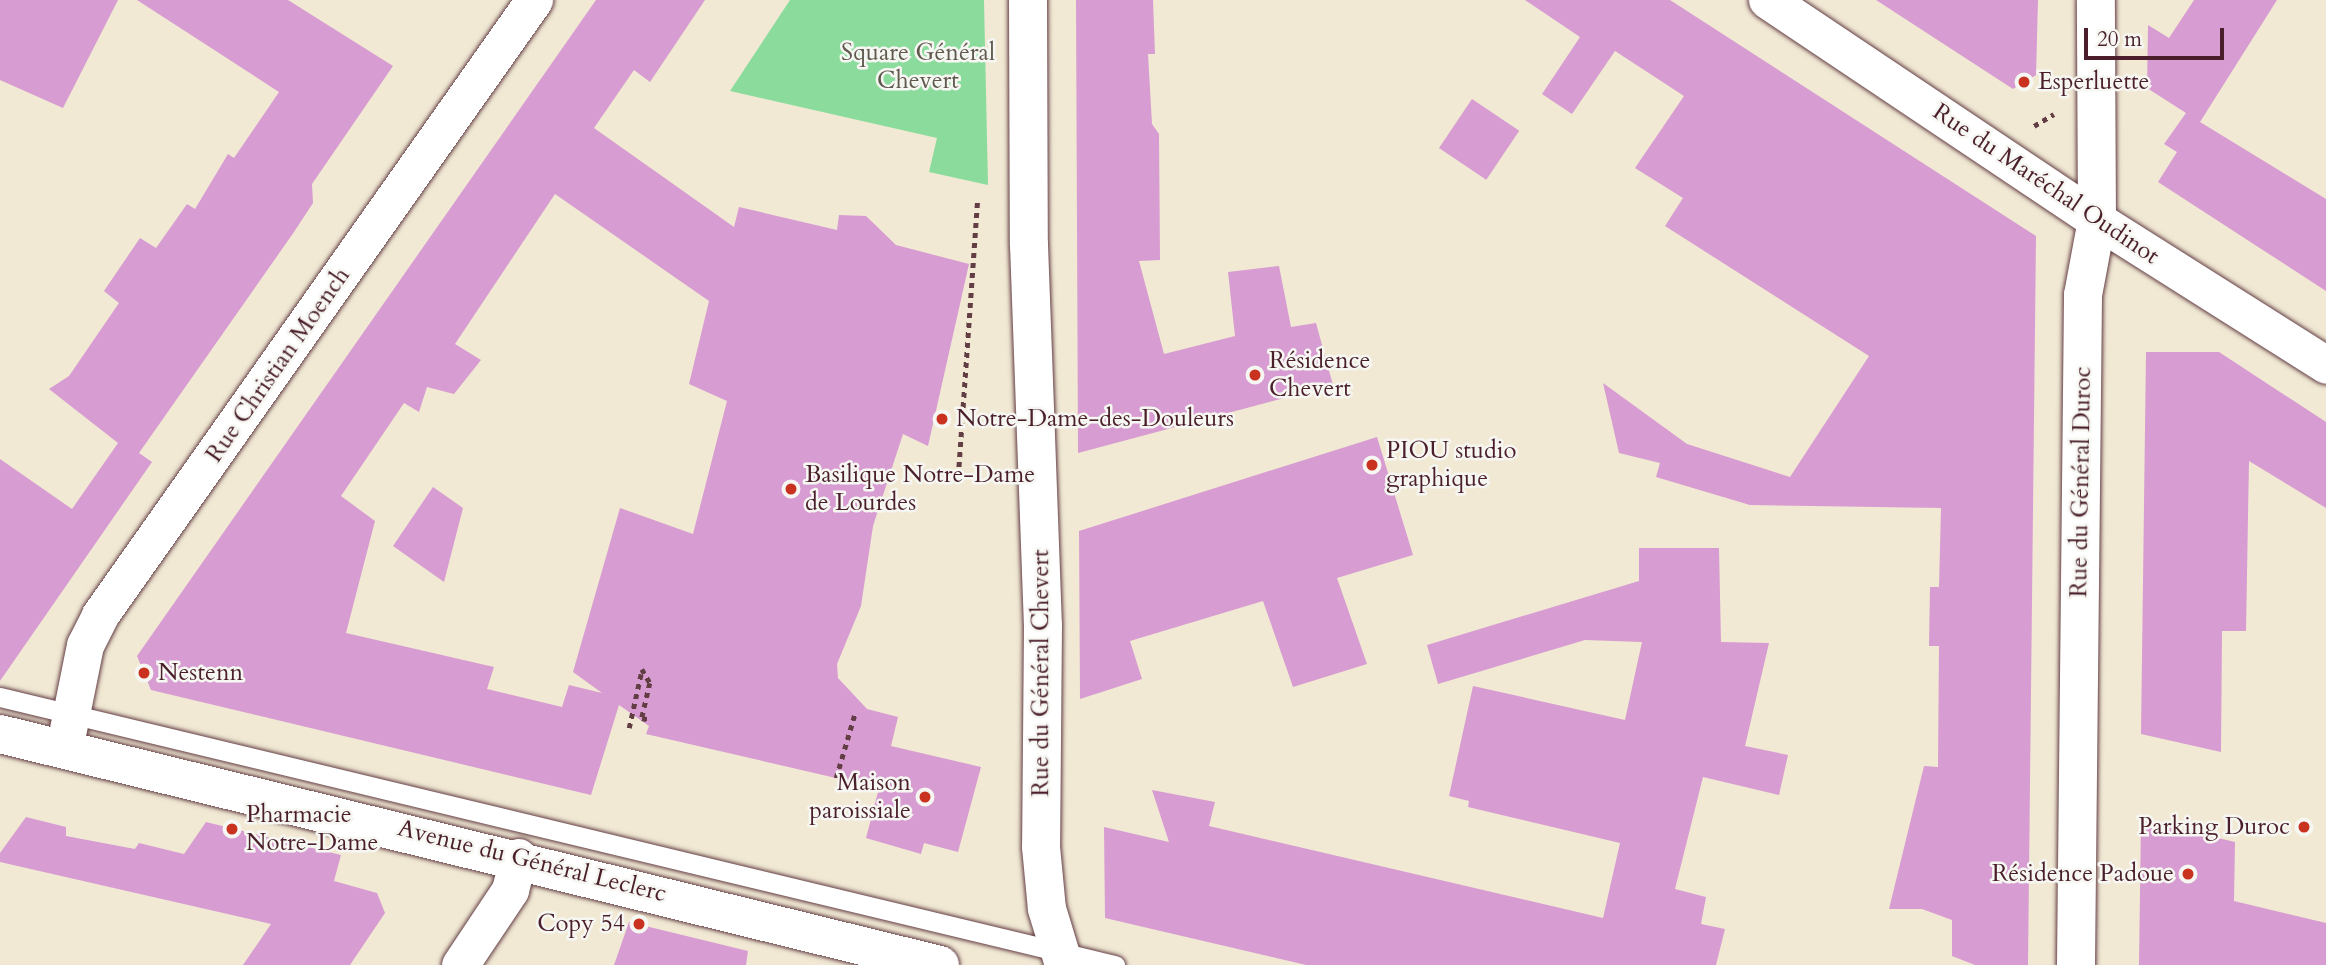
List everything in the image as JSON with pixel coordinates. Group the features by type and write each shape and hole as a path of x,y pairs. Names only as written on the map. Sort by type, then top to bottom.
{"street":[{"name":"Rue Christian Moench","path":"67,732 85,645 100,615 534,0"},
{"name":"Rue du Général Chevert","path":"1028,0 1029,245 1043,625 1041,847 1061,959"},
{"name":"Rue du Maréchal Oudinot","path":"1768,0 1978,137 2097,220 2326,365"},
{"name":"Rue du Général Duroc","path":"2076,965 2083,295 2097,220 2096,0"},
{"name":"Avenue du Général Leclerc","path":"0,734 67,732 522,841 940,965"},
{"path":"460,965 510,890 522,841"}],"lane":[{"path":"0,697 67,732"},
{"path":"522,841 1061,959 1115,965"}],"path":[{"path":"1978,137 2026,130 2060,108"},
{"path":"958,477 977,203"},
{"path":"629,728 642,669 650,683 642,718 650,720"},
{"path":"836,778 855,713"}],"green space":[{"name":"Square Général Chevert","path":"790,0 984,0 988,185 929,172 937,138 730,91"}],"building":[{"path":"0,0 118,0 63,108 0,80"},
{"path":"137,0 288,0 393,66 312,184 313,203 294,232 139,453 152,462 0,681 0,459 72,509 118,443 49,389 69,376 119,303 104,291 140,238 156,248 187,204 195,209 228,154 234,158 279,92"},
{"path":"596,0 705,0 650,82 634,70 594,128 734,227 739,207 837,230 839,215 866,216 896,245 969,264 928,446 903,434 873,526 861,606 837,664 838,678 867,709 898,717 891,746 981,767 958,852 924,843 921,854 866,838 879,788 646,734 649,726 619,705 591,795 151,690 137,656","holes":["555,194 709,301 689,384 727,401 693,534 620,508 573,672 602,693 569,685 562,707 487,689 494,667 346,633 375,521 341,496 404,403 419,412 427,387 454,394 481,360 455,344"]},
{"path":"1076,0 1153,0 1155,54 1148,54 1152,124 1159,134 1160,260 1139,261 1164,354 1235,336 1228,272 1279,266 1291,327 1316,323 1333,385 1078,453"},
{"path":"1525,0 1670,0 2036,236 2028,965 1975,965 1952,956 1952,920 1922,909 1889,909 1924,766 1938,767 1939,646 1929,646 1930,587 1939,587 1941,508 1750,505 1656,477 1660,463 1619,453 1603,383 1687,444 1790,477 1869,356 1665,226 1683,198 1635,168 1684,96 1615,51 1572,114 1542,94 1580,37"},
{"path":"1876,0 2038,0 2036,75 2013,89"},
{"path":"2194,0 2277,0 2200,122 2326,199 2326,291 2158,182 2177,152 2164,144 2186,113 2147,88 2148,25 2169,38"},
{"path":"1472,99 1519,131 1486,180 1439,148"},
{"path":"2146,352 2219,352 2326,422 2326,508 2249,461 2246,631 2222,631 2221,752 2141,734"},
{"path":"1377,437 1413,555 1337,578 1367,664 1293,687 1263,601 1130,641 1142,679 1080,699 1079,531"},
{"path":"433,487 463,508 444,582 393,546"},
{"path":"1639,548 1719,548 1721,642 1769,643 1745,746 1788,755 1779,795 1703,777 1675,889 1706,897 1701,924 1725,929 1716,965 1306,965 1105,918 1104,827 1169,842 1152,790 1215,802 1209,826 1603,918 1620,843 1468,807 1469,801 1449,796 1473,686 1625,720 1642,642 1585,640 1438,684 1427,645 1639,581"},
{"path":"26,817 66,827 66,836 135,849 139,843 184,854 206,822 341,855 334,881 377,893 385,913 350,965 243,965 271,924 0,862 0,853"},
{"name":"Résidence Padoue","path":"2141,820 2235,842 2234,901 2326,923 2326,965 2139,965"},
{"path":"629,922 748,951 746,965 614,965"}],"place":[{"name":"Esperluette","path":"2024,82"},
{"name":"Résidence Chevert","path":"1255,375"},
{"name":"Notre-Dame-des-Douleurs","path":"942,419"},
{"name":"PIOU studio graphique","path":"1372,465"},
{"name":"Basilique Notre-Dame de Lourdes","path":"791,489"},
{"name":"Nestenn","path":"144,673"},
{"name":"Maison paroissiale","path":"925,797"},
{"name":"Parking Duroc","path":"2304,827"},
{"name":"Pharmacie Notre-Dame","path":"232,829"},
{"name":"Résidence Padoue","path":"2188,874"},
{"name":"Copy 54","path":"639,924"}]}
